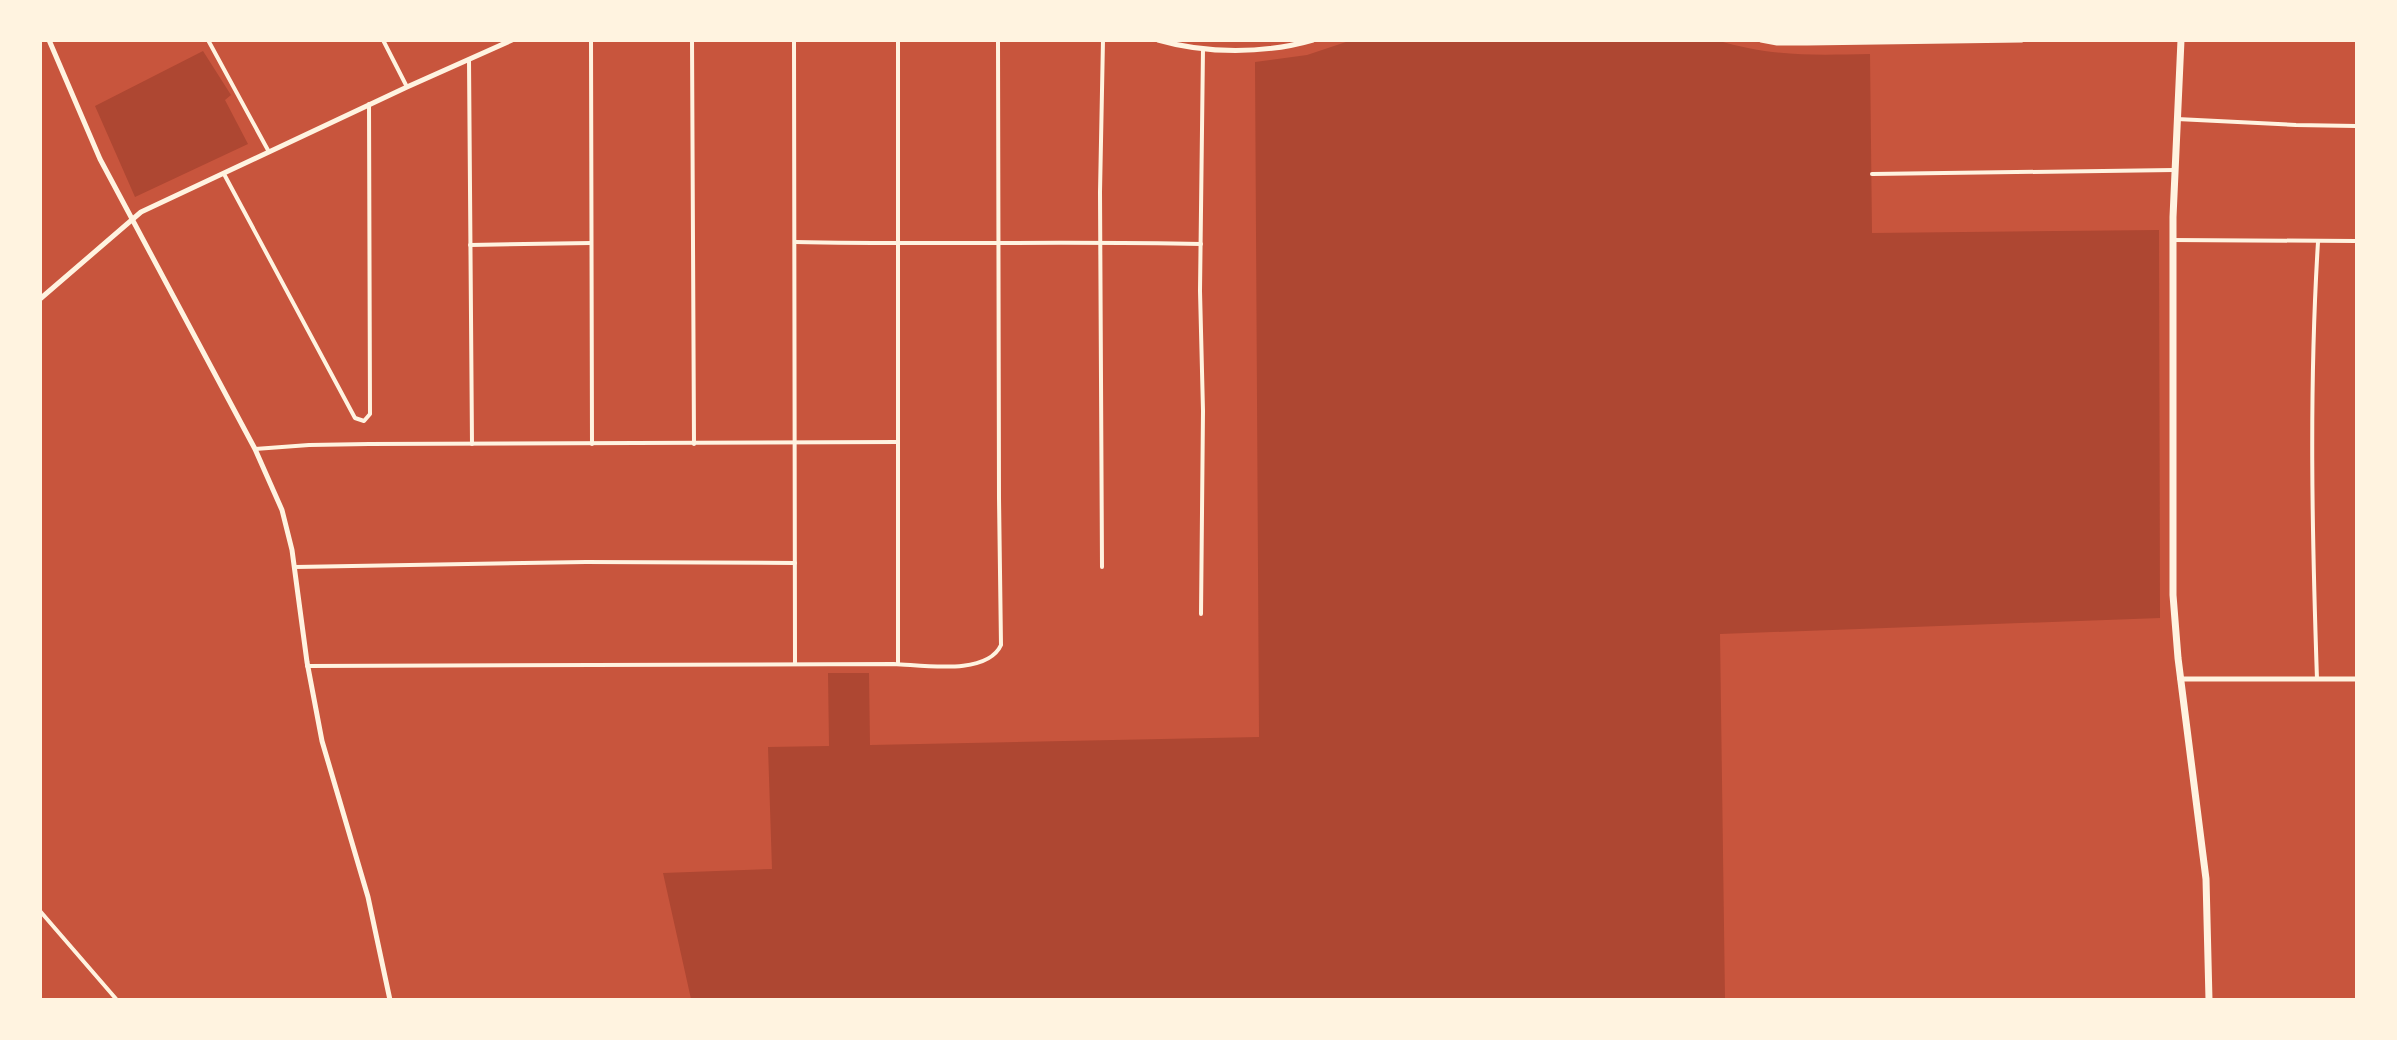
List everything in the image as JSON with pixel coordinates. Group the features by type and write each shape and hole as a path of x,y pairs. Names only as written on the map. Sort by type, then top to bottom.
{"main road":[{"path":"2181,40 2172,240 2173,595 2180,679 2204,858 2209,999"}],"street":[{"path":"49,40 100,159 255,449 282,510 295,567 307,666 322,741 368,897 390,999"},
{"path":"208,40 268,153"},
{"path":"382,40 407,87"},
{"path":"40,299 132,217 369,104 512,40"},
{"path":"591,40 592,444"},
{"path":"692,40 694,444"},
{"path":"794,40 795,664"},
{"path":"898,40 898,664"},
{"path":"307,666 966,665 985,661 998,653 1001,645 998,40"},
{"path":"1102,567 1100,242 1103,40"},
{"path":"1158,40 1203,49 1278,48 1313,40"},
{"path":"1761,40 1807,44 2022,40"},
{"path":"1201,614 1203,49"},
{"path":"470,59 472,444"},
{"path":"224,174 355,417 364,421 370,414 369,104"},
{"path":"2176,119 2356,126"},
{"path":"1872,174 2174,170"},
{"path":"2172,240 2356,241"},
{"path":"795,242 1201,244"},
{"path":"2317,679 2313,435 2314,299 2318,242"},
{"path":"470,245 591,243"},
{"path":"255,449 309,445 898,442"},
{"path":"295,567 460,563 795,563"},
{"path":"2180,679 2356,679"},
{"path":"40,911 117,999"}],"shaded area":[{"path":"1352,40 1716,40 1736,46 1774,52 1870,54 1872,233 2159,230 2160,618 1720,634 1725,999 691,999 663,873 772,869 768,747 829,746 828,673 869,673 870,745 1259,737 1255,62 1307,55"},
{"path":"203,51 231,95 225,100 248,144 135,197 95,106"}]}
